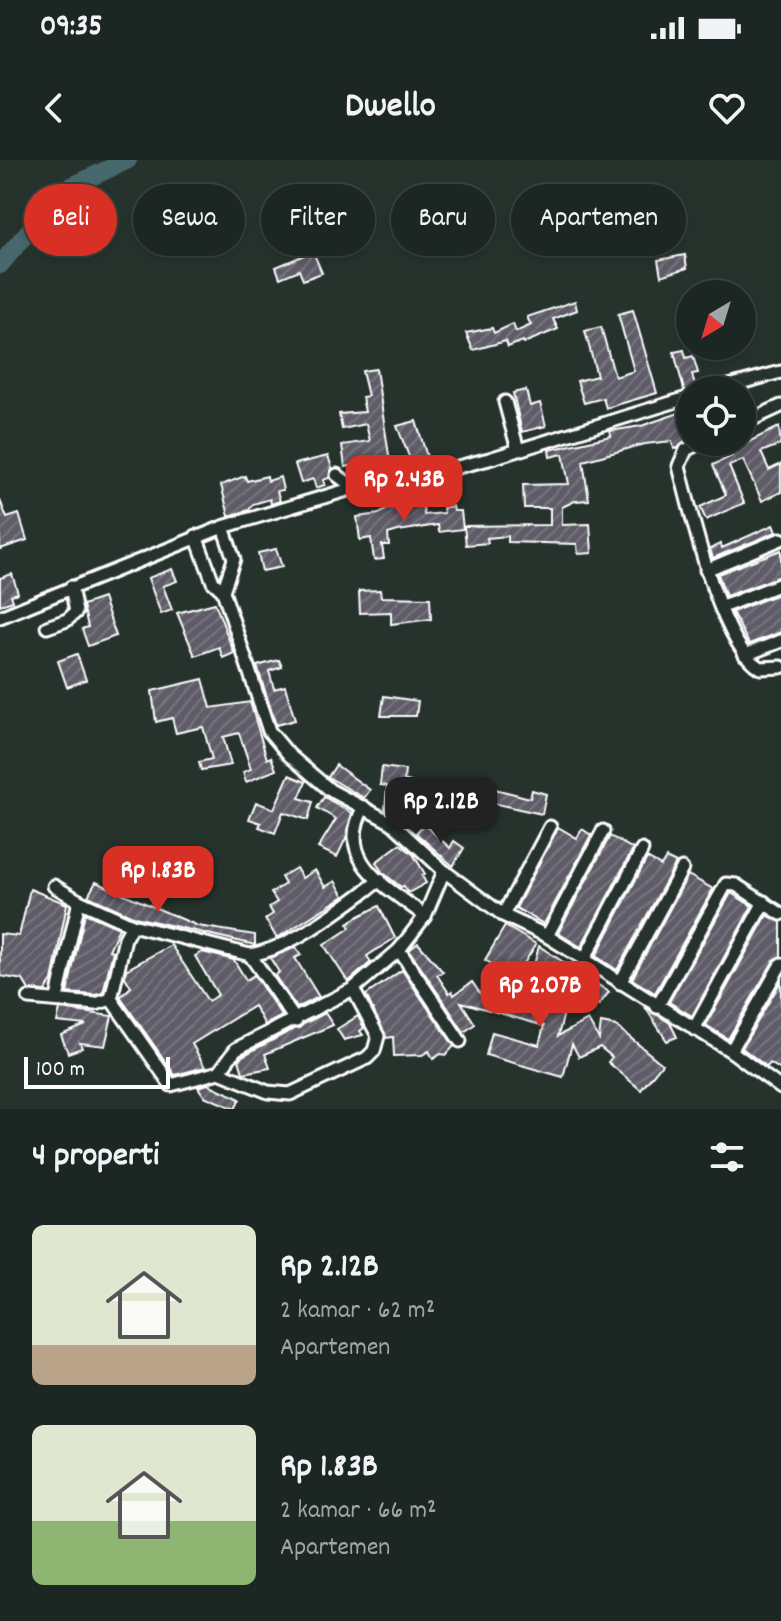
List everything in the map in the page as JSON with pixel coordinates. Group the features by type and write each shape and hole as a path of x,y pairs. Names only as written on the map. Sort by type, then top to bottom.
{"street":[{"path":"756,379 781,372"},
{"path":"0,617 223,527 354,488 392,484 518,450 676,401"},
{"path":"505,402 518,450"},
{"path":"756,418 781,406"},
{"path":"683,456 679,466 706,570 722,607 745,655 760,668 781,667"},
{"path":"337,475 354,488"},
{"path":"223,527 234,559 223,591"},
{"path":"196,536 213,582 223,591 243,662 276,742 330,790 392,823 444,871 503,915 547,936 731,1051 781,1088"},
{"path":"706,570 781,539"},
{"path":"722,607 781,584"},
{"path":"47,627 67,620 76,612 71,587"},
{"path":"745,655 781,641"},
{"path":"364,807 359,816 354,850 380,880 425,916"},
{"path":"503,915 550,827"},
{"path":"547,936 603,831"},
{"path":"584,960 642,850"},
{"path":"620,983 682,869"},
{"path":"219,1072 236,1049 296,1021 353,989 399,950 425,916 444,871"},
{"path":"54,886 132,925 250,955 268,950 334,914 380,880"},
{"path":"657,1007 726,884 736,885 781,914"},
{"path":"57,998 79,901"},
{"path":"694,1029 764,902"},
{"path":"132,925 125,938 111,999 171,1085 219,1072 268,1092 290,1094 367,1058 374,1051 378,1036 353,989"},
{"path":"399,950 460,1041"},
{"path":"250,955 296,1021"},
{"path":"731,1051 781,964"},
{"path":"29,998 57,998 96,1004 111,999"}],"building":[{"path":"302,256 315,256 322,273 303,280 299,270 280,278 276,267"},
{"path":"685,256 687,268 661,276 658,260"},
{"path":"575,301 577,310 553,319 558,329 524,343 508,347 506,341 473,350 466,333 492,328 494,333 513,324 516,332 531,325 527,317"},
{"path":"633,310 657,393 606,408 603,398 584,403 577,381 597,376 585,331 601,327 615,377 634,371 618,314"},
{"path":"676,360 694,360 698,373 680,376"},
{"path":"376,369 390,462 366,466 367,478 356,479 351,466 345,467 342,445 370,441 366,424 342,429 339,414 365,412 362,397 368,396 362,371"},
{"path":"526,390 530,406 540,403 546,426 522,432 513,393"},
{"path":"676,414 676,448 672,441 645,444 583,461 589,500 575,501 562,507 562,525 590,524 592,553 578,554 577,544 508,542 508,536 487,538 488,543 466,545 464,526 550,525 550,508 524,508 523,485 569,484 563,454 550,457 549,450 611,436 610,431 641,426"},
{"path":"416,421 428,460 412,464 397,426"},
{"path":"779,427 781,444 761,452 769,470 781,464 781,492 762,501 743,460 729,466 744,503 706,520 700,507 726,495 713,465 732,456 756,456 756,438"},
{"path":"328,456 332,468 329,478 323,480 325,485 316,488 313,479 301,483 295,464"},
{"path":"245,476 247,481 267,476 268,481 280,477 283,490 277,491 280,501 271,504 270,499 253,504 249,510 229,516 221,485"},
{"path":"422,498 424,515 444,513 443,508 453,506 454,511 461,511 463,529 439,532 438,525 388,534 389,545 382,545 384,559 374,560 371,538 360,540 357,517 379,514 389,508 409,505 408,499"},
{"path":"0,500 7,518 19,514 27,540 0,549"},
{"path":"773,525 776,532 713,558 710,549 721,544 722,548"},
{"path":"276,549 282,567 262,571 258,553"},
{"path":"781,550 781,576 726,596 718,574"},
{"path":"172,569 177,581 163,586 172,610 161,614 148,578"},
{"path":"12,574 18,593 11,595 13,601 0,605 0,578"},
{"path":"380,590 381,597 430,598 431,619 391,624 391,612 360,613 359,591"},
{"path":"781,593 781,632 749,644 732,612"},
{"path":"103,598 116,636 88,646 82,629 88,627 83,605"},
{"path":"215,603 234,653 223,658 219,647 195,656 177,613"},
{"path":"77,654 86,680 67,687 58,661"},
{"path":"279,660 282,667 269,671 274,689 285,686 295,720 276,725 257,666"},
{"path":"203,679 211,708 250,702 267,759 271,757 276,770 246,782 243,772 251,769 239,733 223,737 231,765 201,770 199,762 212,759 203,727 176,733 172,718 156,722 152,691"},
{"path":"384,696 418,701 416,716 381,716"},
{"path":"336,765 370,790 364,798 328,777"},
{"path":"382,767 405,770 404,780 432,789 429,797 407,790 405,811 385,809 387,786 380,785"},
{"path":"289,775 306,782 299,798 313,802 308,820 283,812 275,833 259,827 261,823 249,819 256,802 274,809"},
{"path":"495,789 530,798 532,790 546,794 542,814 492,803"},
{"path":"324,797 352,813 347,836 337,857 318,848 336,819 317,808"},
{"path":"424,824 450,848 454,841 464,848 453,866 416,833"},
{"path":"558,827 577,838 582,829 591,835 544,924 516,908"},
{"path":"610,836 633,849 581,947 558,933"},
{"path":"400,844 413,854 425,874 422,876 426,883 408,893 404,886 401,887 382,872 376,862"},
{"path":"647,858 661,866 666,858 676,863 617,970 596,956"},
{"path":"296,868 302,878 315,870 325,887 335,881 344,896 277,938 265,919 273,914 269,907 277,902 271,893 285,884 281,877"},
{"path":"688,875 713,889 655,993 632,979"},
{"path":"96,882 198,926 255,935 255,945 135,917 88,896"},
{"path":"30,889 67,904 52,981 45,991 29,990 23,980 0,976 0,934 19,936"},
{"path":"731,893 752,906 692,1016 669,1002"},
{"path":"379,906 395,938 367,956 371,962 348,982 324,945 350,928 348,924 357,917"},
{"path":"85,913 119,928 109,950 113,951 103,993 95,995 67,993"},
{"path":"767,915 781,922 781,956 774,960 728,1039 706,1025"},
{"path":"505,926 536,944 515,978 485,960"},
{"path":"418,943 443,972 437,975 449,993 452,991 454,995 472,982 484,999 489,980 544,995 541,1006 564,1013 558,1036 588,1020 599,1039 601,1023 616,1026 662,1064 641,1090 608,1062 612,1057 600,1047 579,1057 572,1044 563,1077 486,1055 492,1032 539,1045 544,1026 461,1002 475,1024 464,1032 409,950"},
{"path":"171,945 208,1001 218,995 195,956 202,952 234,960 246,980 254,975 282,1016 265,1025 254,1006 192,1044 205,1067 175,1075 120,997 131,987 125,977 126,970"},
{"path":"539,946 609,992 599,1005 567,984 562,983 556,992 531,976"},
{"path":"296,947 301,955 295,958 319,997 297,1008 275,976 279,972 270,958"},
{"path":"402,970 454,1046 446,1055 441,1054 433,1059 429,1051 422,1055 394,1056 393,1037 386,1038 366,995"},
{"path":"781,981 781,1070 770,1063 767,1067 742,1048"},
{"path":"645,1007 670,1023 677,1037 667,1041"},
{"path":"60,1009 112,1016 105,1046 80,1043 82,1048 68,1053 61,1035 86,1025 57,1022"},
{"path":"325,1013 333,1025 265,1054 270,1068 243,1073 239,1060 242,1056"},
{"path":"358,1016 364,1028 360,1031 363,1035 344,1040 337,1029"},
{"path":"208,1084 240,1099 235,1109 204,1096 198,1087"}],"waterway":[{"path":"0,265 63,190 128,160"}]}
